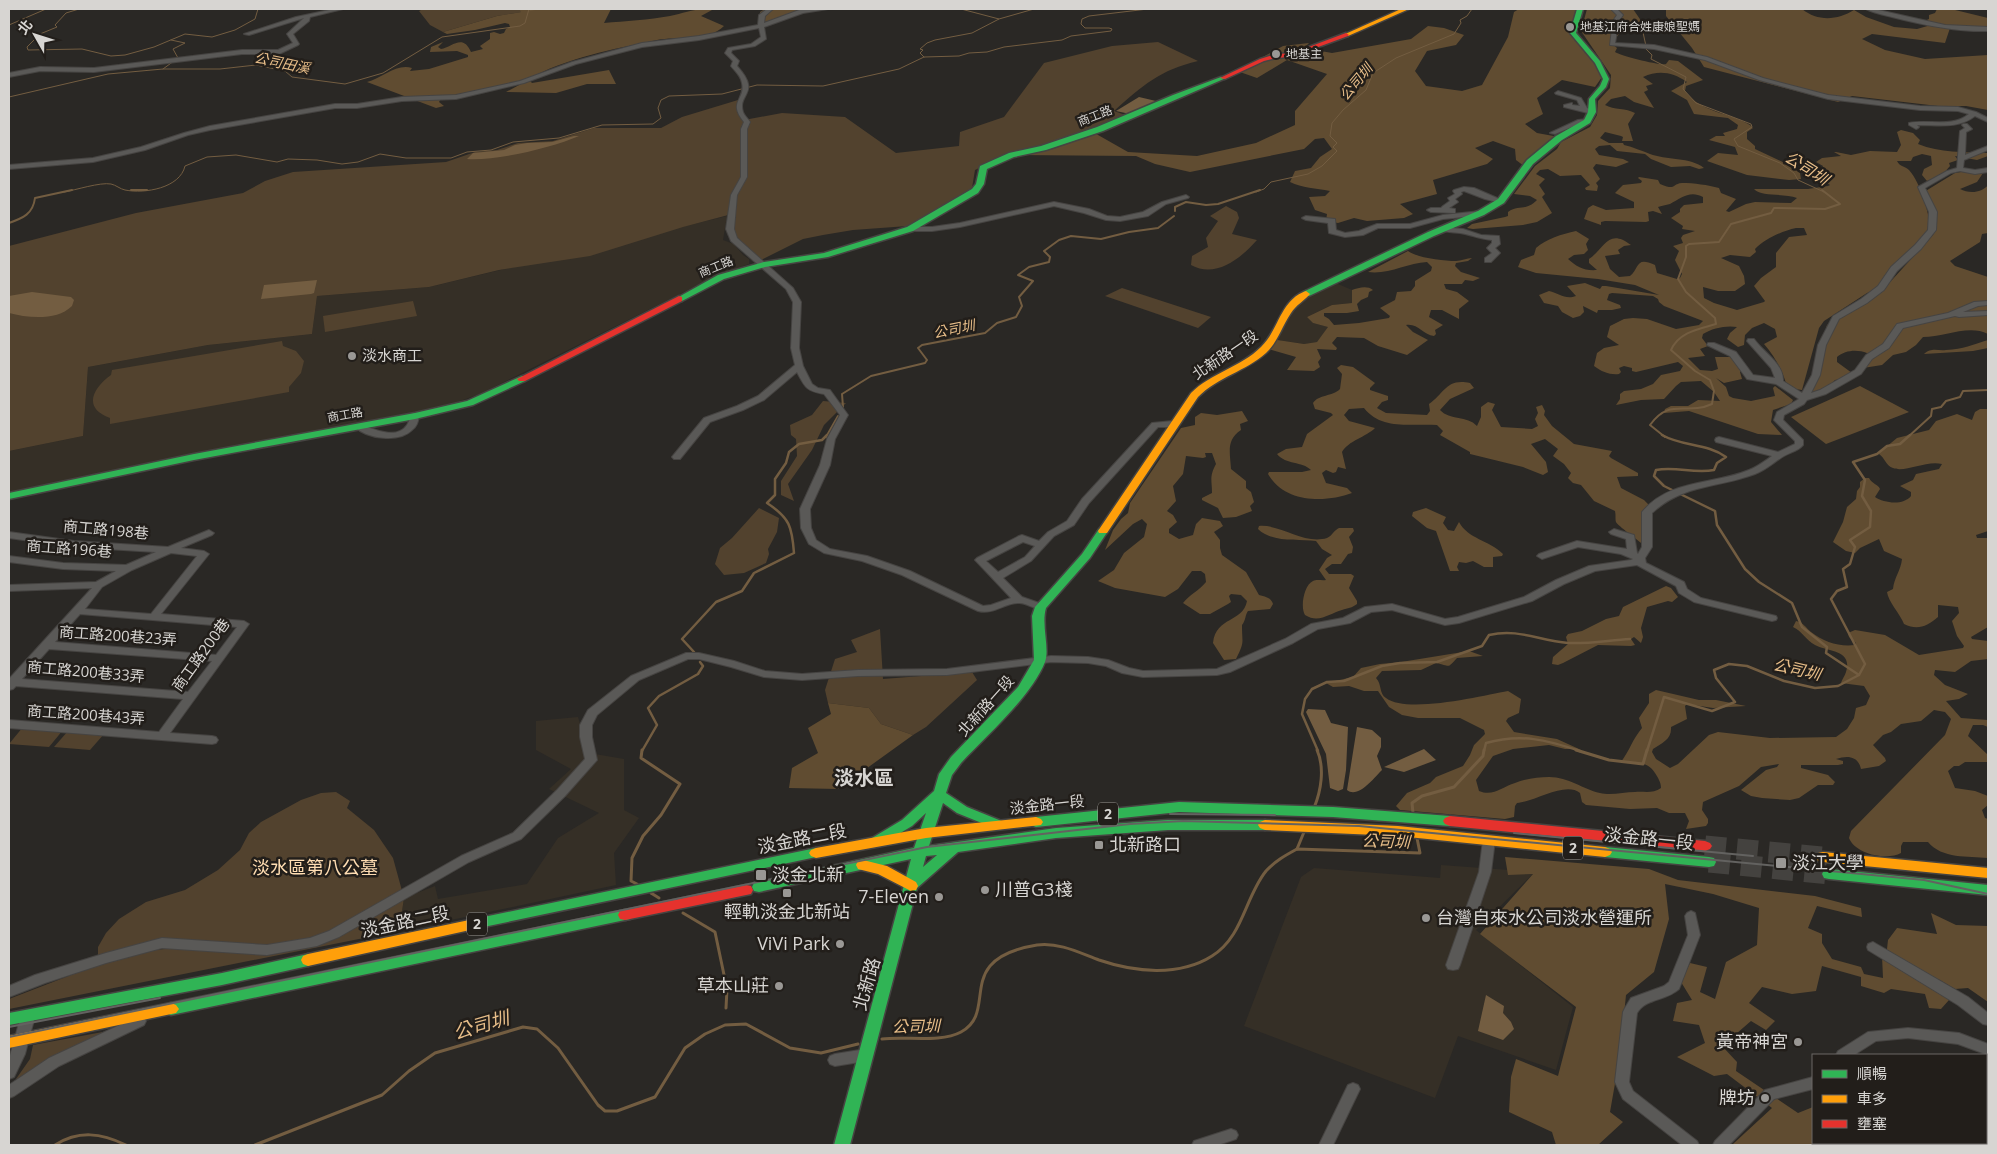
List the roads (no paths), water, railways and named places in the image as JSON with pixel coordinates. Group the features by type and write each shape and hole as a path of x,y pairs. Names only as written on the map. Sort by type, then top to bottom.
{"main road":[{"name":"商工路","path":"9,496 194,457 449,409 490,396 721,277 764,265 825,254 910,229 949,208 975,191 980,184 983,168 1012,155 1043,148 1100,129 1174,96 1234,74 1253,63 1276,56 1298,55 1308,49 1379,22 1406,9"},
{"path":"1580,9 1573,33 1604,70 1606,78 1603,86 1592,99 1588,114"},
{"name":"北新路一段","path":"1041,607 1086,556 1173,424 1203,385 1265,349 1274,337 1284,312 1290,305 1320,286 1368,266 1444,219 1481,213 1502,201 1530,162 1588,114"},
{"path":"1040,660 1038,616 1041,607"},
{"name":"北新路一段","path":"926,833 946,774 956,760 1024,689 1040,660"},
{"path":"877,841 906,823 939,794 962,810 999,825"},
{"name":"淡金路一段","path":"926,833 1179,807 1291,810 1394,816 1705,846"},
{"name":"淡金路一段","path":"920,852 1075,832 1168,825 1276,825 1437,834 1709,862"},
{"name":"淡金路二段","path":"9,1019 222,980 562,905 877,841 926,833"},
{"name":"北新路","path":"842,1145 926,833"},
{"path":"863,865 882,870 911,886 953,848"},
{"name":"2","path":"759,887 920,852"},
{"path":"1823,857 1988,873"},
{"path":"1974,872 1988,868"},
{"path":"1829,874 1988,890"},
{"path":"1968,888 1988,897"},
{"name":"2","path":"15,1041 746,890"}],"street":[{"path":"247,34 307,16 340,9"},
{"path":"770,9 762,15 761,26 764,38 758,43 730,49 728,53 736,61 734,66 744,76 746,89 740,103 740,113 747,122 744,129 744,177 734,195 730,229 734,239 789,288 797,302 795,348 799,366 808,385 815,390 827,392 844,415 831,439 824,465 805,509 806,528 812,542 827,551 864,558 906,573 982,609 992,608 1018,599"},
{"path":"9,167 93,160 144,149 210,128 334,106 357,106 402,100 456,97 522,82 574,63 642,44 699,38 761,26 802,11 825,9"},
{"path":"1614,9 1620,15 1616,21 1612,44 1654,48 1707,59 1762,79 1828,96 1920,108 1958,109 1974,113 1988,120"},
{"path":"1869,9 1922,22 1959,28 1988,29"},
{"path":"9,75 40,70 94,70 242,52 284,51 296,44 290,34 307,20 307,16"},
{"path":"1558,93 1579,99 1588,114"},
{"path":"1565,112 1572,106 1588,114"},
{"path":"1916,127 1911,124 1918,122 1948,125 1965,120 1974,113"},
{"path":"1553,133 1580,121 1588,114"},
{"path":"1960,169 1963,132 1969,129 1965,125"},
{"path":"1961,159 1988,148"},
{"path":"9,992 78,967 162,942 267,950 312,943 334,934 465,859 516,836 561,794 591,760 586,737 586,725 592,713 635,678 686,656 699,656 734,664 764,674 802,677 858,673 947,672 1051,659 1108,662 1126,671 1143,674 1216,672 1226,670 1289,641 1315,626 1346,621 1370,610 1392,607 1445,622 1459,620 1528,599 1560,582 1593,568 1634,563 1636,556 1647,547 1647,512 1662,498 1673,493 1751,473 1780,455 1794,449 1799,444 1799,440 1778,420 1780,414 1801,402 1804,398 1816,375 1822,345 1836,318 1881,288 1894,269 1918,247 1932,230 1933,212 1922,187 1950,172 1960,169 1974,172 1988,170"},
{"path":"1444,219 1445,207 1454,202 1451,198 1459,194 1456,191 1465,188 1477,191 1483,196 1502,201"},
{"path":"910,229 932,229 960,225 1054,204 1086,211 1106,218 1120,219 1145,214 1164,203 1186,197"},
{"path":"1431,210 1463,231 1480,237 1496,238 1496,244 1491,248 1496,253 1488,260"},
{"path":"1306,218 1332,220 1332,231 1345,235 1360,233 1383,226 1410,226 1444,219"},
{"path":"1950,315 1977,304 1988,303"},
{"path":"1804,398 1823,392 1858,372 1869,357 1886,346 1900,326 1950,315 1988,313"},
{"path":"1751,341 1755,349 1780,373 1779,381"},
{"path":"1711,345 1733,354 1750,377 1774,379 1804,398"},
{"path":"677,457 707,420 761,398 799,366"},
{"path":"997,576 1028,559 1051,534 1070,523 1090,495 1155,425 1173,424"},
{"path":"1719,440 1780,455"},
{"path":"1614,532 1631,537 1636,556 1641,564 1680,584 1683,591 1689,596 1711,604 1772,618"},
{"path":"9,588 98,584 128,568 209,533"},
{"name":"商工路198巷","path":"9,534 74,544 201,553 203,557 154,616"},
{"path":"1040,545 1022,538 980,560 1018,599 1041,607"},
{"path":"1542,556 1577,544 1593,548 1608,548 1636,556"},
{"name":"商工路196巷","path":"9,559 63,566 128,568"},
{"path":"10,684 96,590 98,584"},
{"name":"商工路200巷","path":"77,611 243,623 244,626 218,658 162,736"},
{"name":"商工路200巷23弄","path":"46,645 218,658"},
{"name":"商工路200巷33弄","path":"10,684 190,696"},
{"name":"商工路200巷43弄","path":"9,724 162,736"},
{"path":"162,736 212,740"},
{"path":"1453,966 1485,872 1489,840"},
{"path":"1691,916 1694,935 1674,985 1669,990 1636,1002 1630,1012 1622,1067 1622,1082 1628,1095 1692,1145"},
{"path":"1874,947 1963,1001 1988,1020"},
{"path":"9,1092 54,1062 168,1008"},
{"path":"9,1073 15,1041 28,1016"},
{"path":"1845,1054 1874,1036 1908,1032 1959,1039 1988,1050"},
{"path":"835,1060 866,1055"},
{"path":"1720,1145 1770,1094 1812,1083"},
{"path":"1326,1145 1353,1089"},
{"path":"1199,1145 1230,1134"}],"waterway":[{"path":"9,25 46,9"},
{"path":"79,9 66,13 55,25 57,27 40,34 27,47 28,50 82,49 111,56 125,55 154,47 185,34 212,37 235,30 255,19 258,9"},
{"name":"公司田溪","path":"163,69 220,69 256,65 285,71 292,77 345,84 383,73 442,37 520,26 525,23 529,9"},
{"path":"530,10 541,9"},
{"path":"961,9 999,19"},
{"path":"999,19 1034,9"},
{"path":"924,57 959,56 969,53 987,52 1004,47 1062,40 1071,36 1111,31 1112,29 1109,28 1085,28 1081,24 1082,19 1089,16 1148,9"},
{"name":"公司圳","path":"1256,192 1264,189 1271,182 1308,174 1322,166 1337,151 1333,147 1337,143 1330,136 1332,123 1343,110 1366,90 1373,73 1396,58 1454,34 1461,23 1460,20 1467,16 1472,9"},
{"name":"公司圳","path":"1611,9 1617,16"},
{"path":"924,57 920,53 923,50 920,49 927,43 972,33 999,19"},
{"name":"公司圳","path":"1623,19 1642,28 1646,46"},
{"path":"163,69 178,58 173,49 185,43 171,40"},
{"name":"公司圳","path":"1646,49 1652,55 1651,59 1686,77 1683,89 1696,103 1751,124 1752,127 1734,139 1738,146 1780,163 1794,173 1798,180 1824,192"},
{"path":"64,192 106,184 133,191 161,188 176,180 182,174 185,166 207,157 236,155 277,162 288,159 317,160 342,164 358,162 380,154 406,158 451,158 467,152 491,150 513,142 559,138 602,125 653,124 661,118 658,108 661,100 669,96 722,94 757,85 823,86 899,69 924,57"},
{"name":"公司田溪","path":"9,97 108,74 163,69"},
{"path":"9,223 30,212 35,198 72,190"},
{"path":"131,190 147,190"},
{"name":"公司圳","path":"1175,211 1175,207 1186,202 1206,205 1218,204 1260,190"},
{"name":"公司圳","path":"1663,436 1650,425 1657,417 1672,409 1703,407 1712,404 1714,391 1710,380 1695,371 1671,350 1684,335 1716,324 1715,318 1686,292 1678,279 1686,257 1686,246 1689,244 1719,242 1731,224 1771,213 1774,208 1825,209 1840,204 1822,190"},
{"name":"公司圳","path":"843,407 842,394 871,376 925,363 927,360 918,348 922,345 985,333 997,323 1016,317 1022,306 1019,297 1033,281 1018,275 1029,267 1049,262 1050,257 1044,251 1059,240 1071,236 1101,239 1129,232 1158,228 1174,216"},
{"path":"1908,437 1931,416 1932,409 1941,407 1946,401 1960,397 1963,391 1988,390"},
{"name":"公司圳","path":"826,437 838,416"},
{"name":"公司圳","path":"694,652 682,639 716,602 742,591 754,573 794,553 791,530 788,524 781,513 767,503 775,495 775,479 786,463 789,452 799,444 822,440 827,435"},
{"path":"1859,675 1865,664 1831,599 1837,591 1847,587 1843,569 1850,564 1855,547 1850,540 1870,527 1871,511 1862,496 1865,480 1853,462 1877,454 1887,446 1900,444 1910,435"},
{"name":"公司圳","path":"1663,436 1678,442 1711,449 1726,457 1717,463 1714,470 1663,469 1656,470 1654,476 1664,486 1715,511 1717,525 1745,569 1759,582 1792,603 1802,627 1827,647 1826,653 1859,675"},
{"path":"1318,751 1302,714 1305,699 1312,689 1327,682 1344,681 1382,666 1400,663 1437,662 1482,646 1489,635 1500,633 1520,634 1568,643 1630,639"},
{"name":"公司圳","path":"642,751 657,725 648,708 659,696 698,674 703,666 700,662"},
{"name":"公司圳","path":"1647,751 1664,697 1712,711 1735,702 1716,678 1714,670 1729,664 1747,666 1784,681 1815,688 1838,686 1859,675"},
{"name":"公司圳","path":"1484,751 1486,743 1511,738 1545,741 1580,751"},
{"name":"公司圳","path":"637,884 631,881 632,858 643,836 661,815 680,784 641,758 642,750"},
{"path":"1314,808 1319,794 1321,779 1321,764 1317,750"},
{"name":"公司圳","path":"1413,813 1412,803 1422,796 1454,787 1483,756 1484,750"},
{"name":"公司圳","path":"1576,750 1609,760 1643,764 1647,750"},
{"path":"1297,849 1304,832"},
{"name":"公司圳","path":"1297,849 1420,853 1417,838"},
{"name":"公司圳","path":"882,1039 933,1038 961,1032 972,1023 977,1012 985,973 994,962 1011,952 1037,945 1053,945 1077,951 1113,964 1141,970 1171,970 1199,963 1212,956 1231,938 1259,881 1266,871 1277,861 1297,849"},
{"name":"公司圳","path":"651,893 659,898"},
{"name":"公司圳","path":"683,913 715,932 727,989 726,1008"},
{"name":"公司圳","path":"255,1145 382,1095 409,1071 435,1053 523,1027 537,1029 558,1048 598,1105 605,1111 617,1111 655,1097 685,1048 705,1034 725,1025 746,1024 790,1048 821,1053 858,1044"},
{"name":"公司圳","path":"55,1145 81,1135 99,1136 126,1145"}],"tunnel":[{"path":"1705,846 1823,857"},
{"path":"1709,862 1829,874"}],"tram line":[{"path":"1170,814 1275,815"},
{"path":"9,1037 927,847 1130,824 1183,821 1359,826 1924,880 1988,894"},
{"path":"1514,833 1753,856"},
{"path":"9,1027 160,998"}],"place":[{"name":"地基江府合姓康娘聖媽","path":"1570,27"},
{"name":"地基主","path":"1276,54"},
{"name":"淡水商工","path":"352,356"},
{"name":"北新路口","path":"1099,845"},
{"name":"淡江大學","path":"1781,863"},
{"name":"淡金北新","path":"761,875"},
{"name":"川普G3棧","path":"985,890"},
{"name":"輕軌淡金北新站","path":"787,893"},
{"name":"7-Eleven","path":"939,897"},
{"name":"台灣自來水公司淡水營運所","path":"1426,918"},
{"name":"ViVi Park","path":"840,944"},
{"name":"草本山莊","path":"779,986"},
{"name":"黃帝神宮","path":"1798,1042"},
{"name":"牌坊","path":"1765,1098"}],"district":[{"name":"淡水區","path":"864,778"}],"park label":[{"name":"淡水區第八公墓","path":"315,868"}]}
